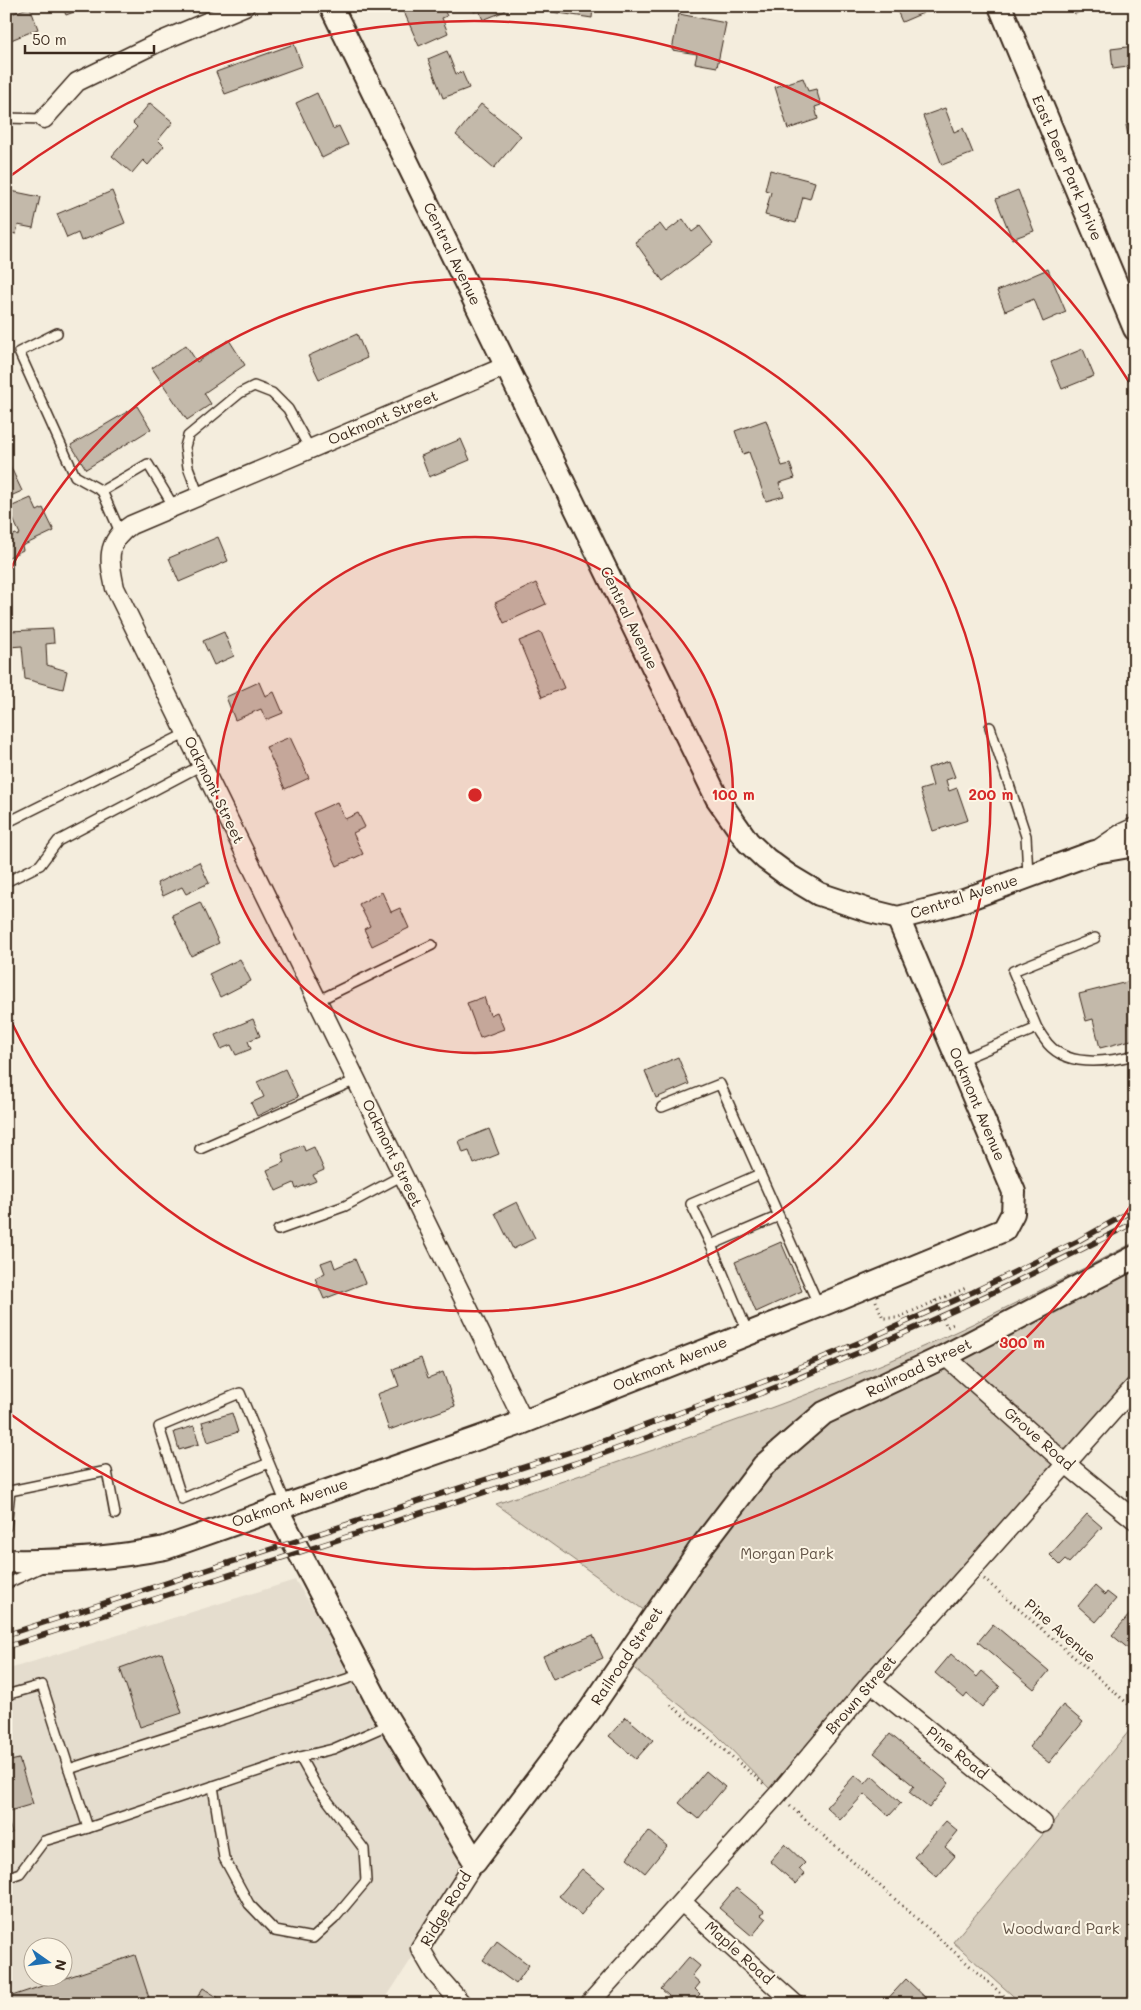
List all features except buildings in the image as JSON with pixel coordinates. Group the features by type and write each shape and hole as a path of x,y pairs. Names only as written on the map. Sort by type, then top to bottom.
{"street":[{"path":"44,119 77,82 159,42 245,6"},
{"name":"Central Avenue","path":"331,6 708,781 722,806 748,842 766,859 789,876 820,894 870,911 898,918 956,902 1095,852 1122,833 1135,827"},
{"name":"East Deer Park Drive","path":"1000,6 1135,329"},
{"name":"Oakmont Street","path":"506,366 131,525 120,532 112,546 110,562 115,588 524,1422"},
{"path":"1095,852 1135,845"},
{"name":"Oakmont Avenue","path":"6,1561 53,1562 126,1555 166,1548 524,1422 819,1306 1004,1230 1013,1213 1014,1192 898,918"},
{"name":"Railroad Street","path":"475,1862 590,1710 700,1549 764,1465 824,1414 946,1356 1135,1257"},
{"name":"Grove Road","path":"946,1356 1065,1463 1135,1520"},
{"name":"Brown Street","path":"588,2004 777,1795 871,1683 1135,1386"},
{"path":"281,1506 362,1674 390,1724 475,1862"},
{"name":"Pine Road","path":"871,1683 1043,1822"},
{"name":"Ridge Road","path":"462,2004 434,1972 420,1948 475,1862"},
{"name":"Maple Road","path":"682,1902 795,2004"}],"lane":[{"path":"6,118 44,119"},
{"path":"58,333 19,352 75,476 102,491 120,532"},
{"path":"199,496 188,467 185,447 188,436 240,393 254,386 272,393 288,409 310,449"},
{"path":"102,491 148,464 174,507"},
{"path":"990,727 1026,836 1028,875"},
{"path":"6,823 187,734"},
{"path":"6,882 40,866 58,841 202,765"},
{"path":"1095,938 1013,971 1037,1028 1049,1046 1067,1056 1085,1061 1111,1061 1135,1055"},
{"path":"317,1001 432,945"},
{"path":"958,1062 1037,1028"},
{"path":"200,1149 356,1080"},
{"path":"662,1107 720,1084 819,1306"},
{"path":"748,1333 711,1245 691,1204 760,1174"},
{"path":"278,1230 345,1206 403,1175"},
{"path":"711,1245 779,1216"},
{"path":"269,1463 182,1499 159,1427 240,1393 269,1463 281,1506"},
{"path":"6,1527 8,1490 107,1471 115,1514"},
{"path":"6,1584 53,1562"},
{"path":"69,1769 362,1674"},
{"path":"6,1695 42,1685 88,1828"},
{"path":"6,1878 20,1873 44,1841 300,1757 333,1749 390,1724"},
{"path":"213,1786 224,1858 248,1904 275,1931 312,1938 334,1919 366,1881 364,1849 315,1784 300,1757"}],"path":[{"path":"883,1318 897,1318 966,1288"},
{"path":"935,1300 947,1327 956,1323"},
{"name":"Pine Avenue","path":"972,1568 1135,1710"},
{"path":"671,1705 777,1795 1013,2004"}],"shaded area":[{"path":"295,1580 475,1862 382,2004 6,2004 6,1670"}],"green space":[{"name":"Morgan Park","path":"1135,1242 1135,1380 771,1790 716,1734 630,1665 659,1621 496,1504 701,1433 854,1376 963,1328"},
{"name":"Woodward Park","path":"1135,1724 1135,2004 1022,2004 953,1942"}],"railway":[{"path":"6,1635 592,1445 768,1380 870,1338 973,1292 1078,1241 1135,1209"},
{"path":"6,1647 597,1456 734,1404 870,1348 1003,1288 1135,1222"}]}
